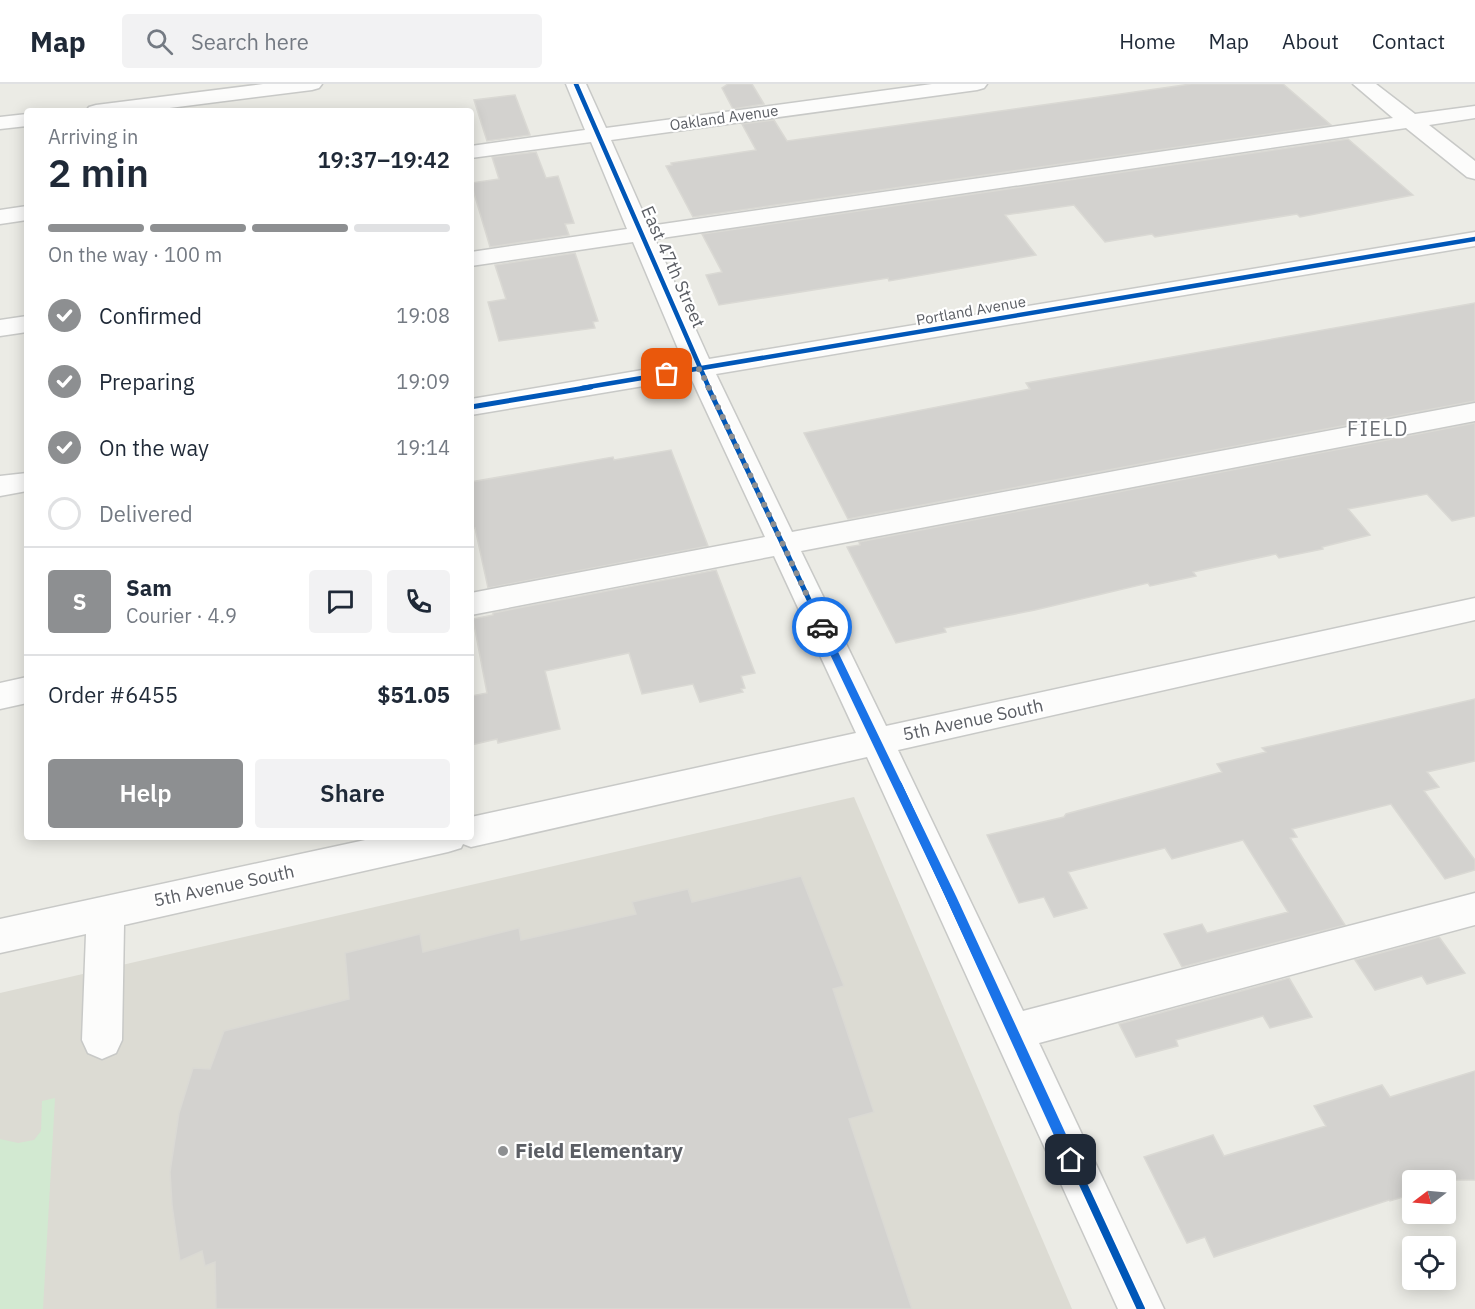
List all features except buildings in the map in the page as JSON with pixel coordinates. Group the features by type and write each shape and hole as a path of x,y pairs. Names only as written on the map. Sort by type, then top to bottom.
{"street":[{"path":"120,108 312,84"},
{"name":"East 47th Street","path":"576,84 700,369 950,896 1141,1309"},
{"name":"Oakland Avenue","path":"474,152 977,84"},
{"path":"1363,84 1475,172"},
{"path":"474,259 1475,112"},
{"path":"0,123 24,120"},
{"path":"0,217 24,213"},
{"name":"Portland Avenue","path":"474,407 1475,239"},
{"path":"0,328 24,324"},
{"path":"474,603 1475,412"},
{"path":"0,486 24,482"},
{"name":"5th Avenue South","path":"474,831 1475,609"},
{"path":"0,696 24,691"},
{"name":"5th Avenue South","path":"0,936 434,840"},
{"path":"1012,1032 1475,909"},
{"path":"102,1041 105,913"}],"shaded area":[{"name":"Field Elementary","path":"854,797 1072,1309 0,1309 0,993"}],"green space":[{"path":"55,1098 43,1309 0,1309 0,1139 18,1143 34,1140 41,1131 42,1101"}],"cycle path":[{"path":"576,84 700,369 950,896 1141,1309"},
{"path":"474,406 1475,239"}],"way so far":[{"path":"667,374 700,369 822,627"}],"place":[{"name":"Field Elementary","path":"503,1151"}],"district":[{"name":"FIELD","path":"1378,429"}],"route":[{"path":"822,627 950,896 1071,1160"}]}
